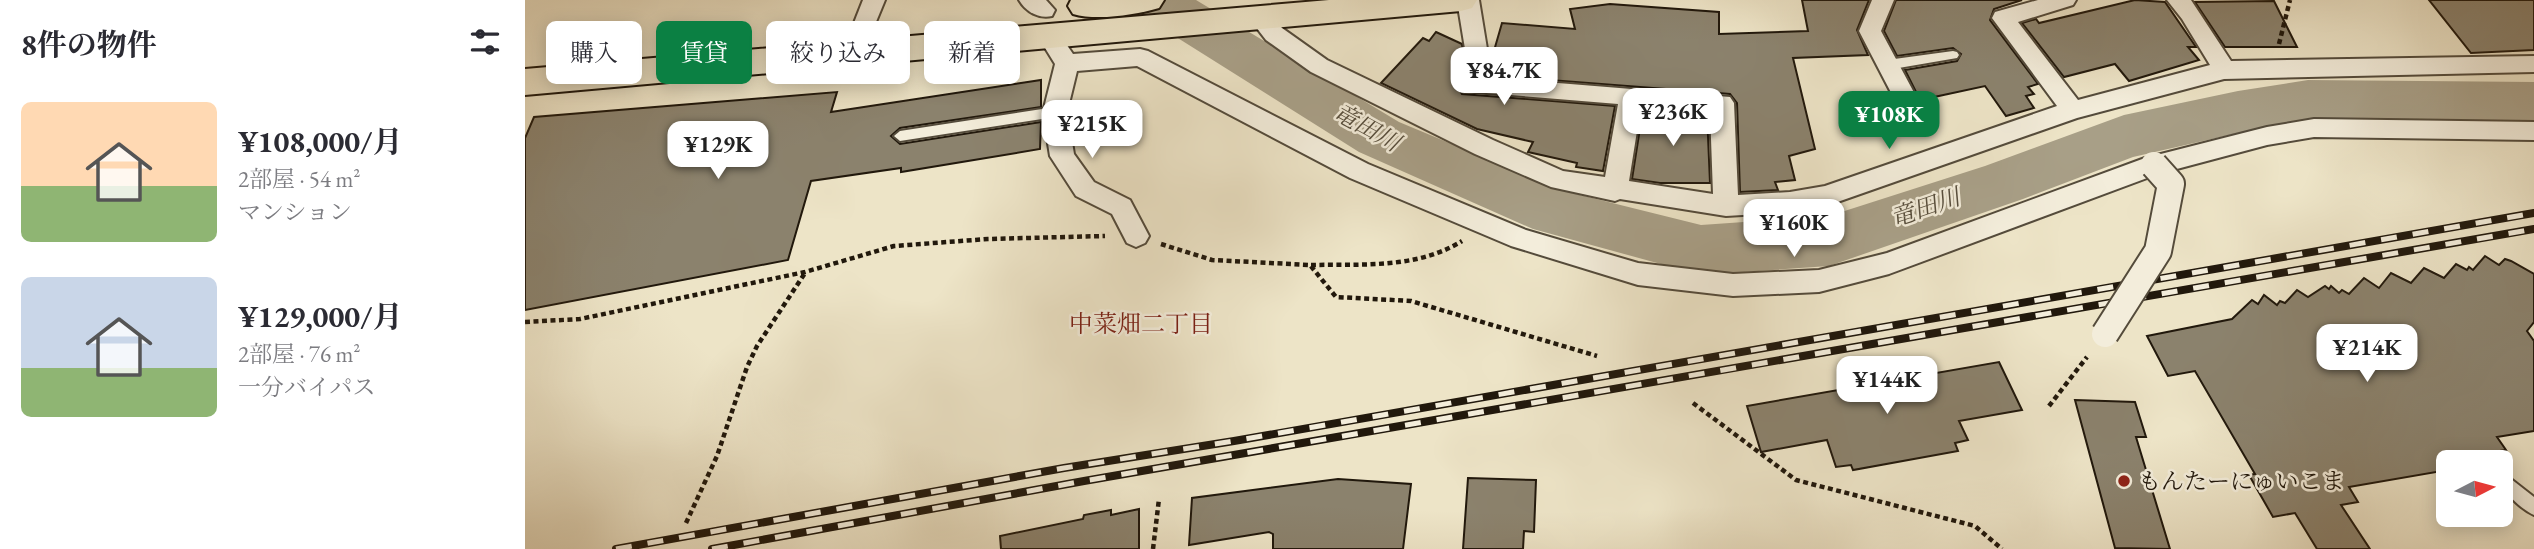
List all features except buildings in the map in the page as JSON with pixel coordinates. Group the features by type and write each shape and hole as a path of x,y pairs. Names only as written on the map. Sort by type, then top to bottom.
{"highway":[{"path":"525,82 1148,0"},
{"path":"525,60 868,14 1041,15 1225,21 1461,0"}],"street":[{"path":"1468,0 1478,61 1471,85 1723,103 1726,206"},
{"path":"1884,0 1870,31 1906,100"},
{"path":"2065,0 2003,18 2073,110"},
{"path":"2178,0 2190,13 2224,70"},
{"path":"1041,15 1067,63 1055,112 1062,156 1085,189 1121,208 1136,236"},
{"path":"1260,18 1274,34 1319,66 1393,104 1560,180 1615,191 1726,206 1790,202 1826,196 2073,110 2224,70 2534,64"},
{"path":"1067,63 1140,57 1359,170 1520,239 1638,274 1733,285 1819,281 1889,263 2154,165 2267,136 2314,128 2534,131"},
{"path":"1615,191 1632,97"},
{"path":"2105,334 2158,251 2171,184 2154,165"}],"lane":[{"path":"1887,65 1953,55"},
{"path":"900,136 1055,112"},
{"path":"2513,488 2534,507"}],"path":[{"path":"2271,68 2290,0"},
{"path":"525,323 534,320 580,319 805,272 894,246 988,239 1136,236 1212,260 1310,265 1409,261 1451,250 1467,237 1478,221"},
{"path":"1310,265 1336,297 1411,301 1597,356"},
{"path":"686,523 717,456 747,367 757,346 796,290 805,272"},
{"path":"2049,406 2105,334"},
{"path":"1693,402 1796,480 1975,526 2003,549"},
{"path":"1153,549 1159,499"}],"waterway":[{"name":"竜田川","path":"1156,0 1379,137 1554,212 1701,250 1829,241 2003,183 2124,137 2238,112 2308,101 2534,103"}],"railway":[{"path":"616,549 1064,468 1234,441 2534,213"},
{"path":"712,549 1084,481 2534,229"}],"place":[{"name":"もんたーにゅいこま","path":"2124,481"}],"district":[{"name":"中菜畑二丁目","path":"1141,323"}]}
